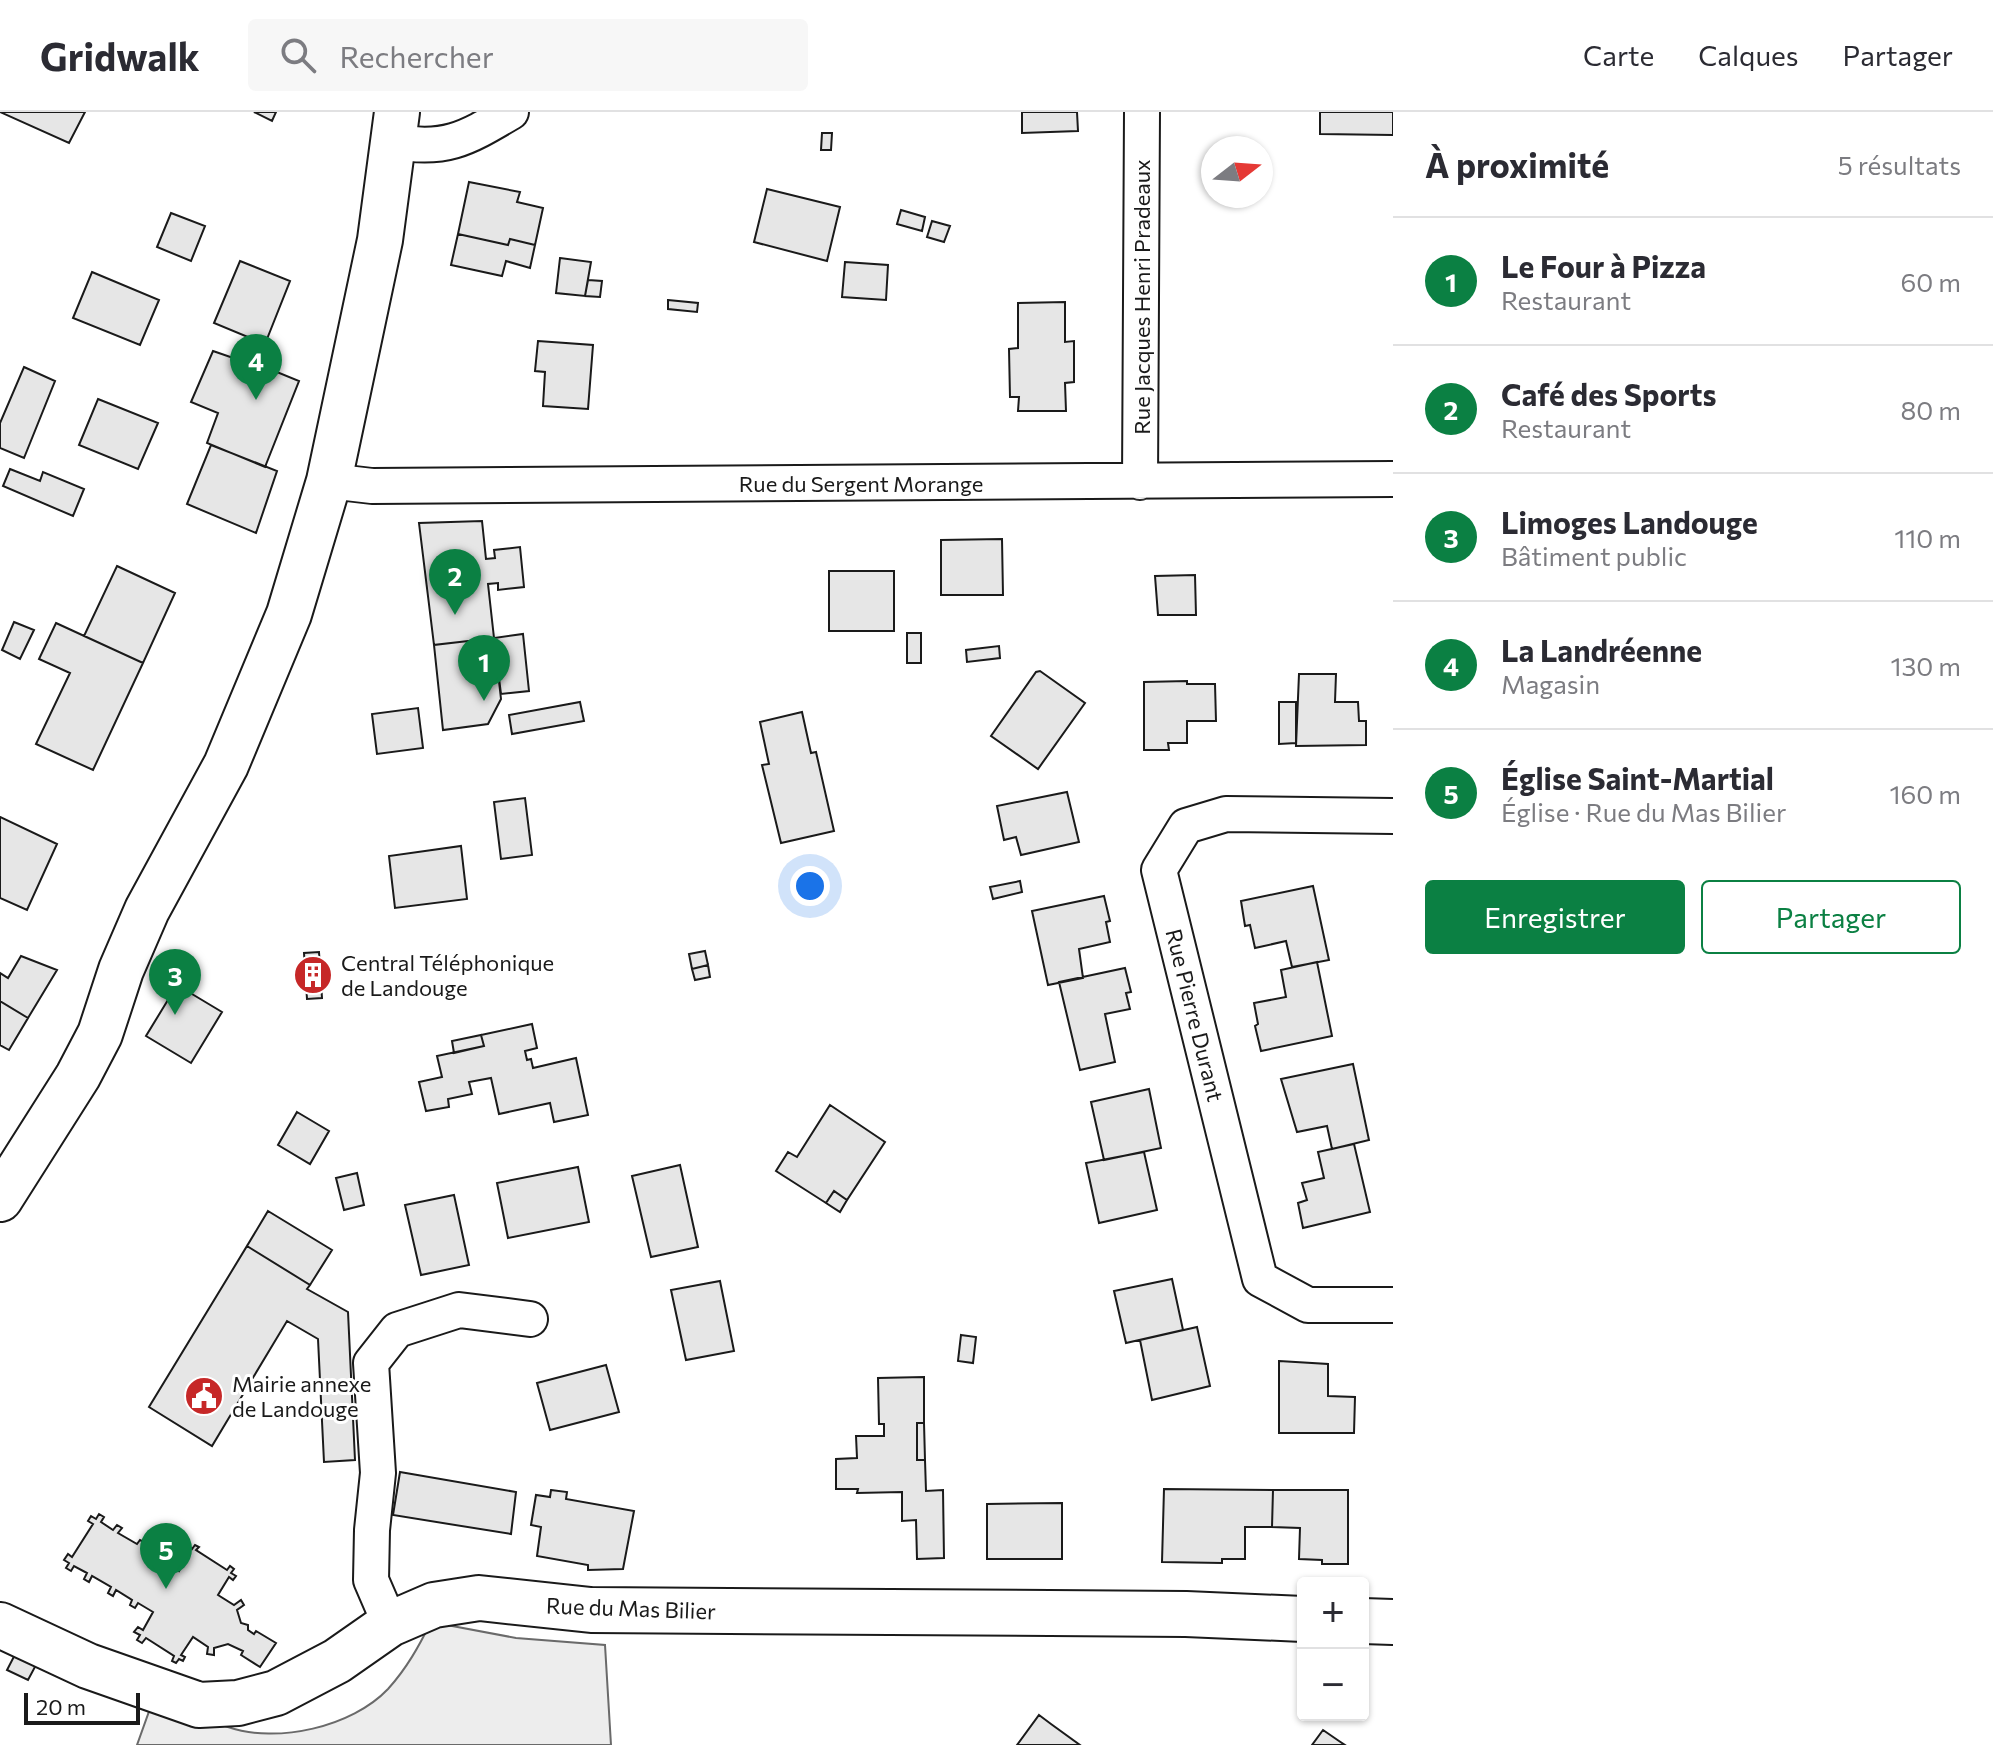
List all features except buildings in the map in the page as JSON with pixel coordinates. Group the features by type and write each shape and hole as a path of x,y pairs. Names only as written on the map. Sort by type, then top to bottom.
{"street":[{"path":"0,1199 65,1097 100,1034 121,970 147,910 226,765 289,614 329,481 380,240 395,126 434,147 471,135 511,112"},
{"name":"Rue Jacques Henri Pradeaux","path":"1140,482 1142,112"},
{"name":"Rue du Sergent Morange","path":"329,481 372,486 1393,479"},
{"name":"Rue Pierre Durant","path":"1393,816 1226,814 1186,826 1159,870 1260,1279 1308,1305 1393,1305"},
{"path":"390,1624 371,1580 378,1473 371,1363 397,1330 459,1310 530,1319"},
{"name":"Rue du Mas Bilier","path":"0,1625 88,1666 199,1705 238,1703 276,1693 337,1661 390,1624 434,1605 479,1598 591,1610 1170,1614 1297,1619"},
{"path":"1369,1621 1393,1622"}],"shaded area":[{"path":"431,1622 516,1638 605,1645 611,1745 137,1745 156,1692 209,1720 247,1732 291,1732 334,1722 373,1702 388,1689 412,1657"}],"place":[{"name":"La Landréenne","path":"256,400"},
{"name":"Café des Sports","path":"455,615"},
{"name":"Le Four à Pizza","path":"484,701"},
{"name":"Central Téléphonique de Landouge","path":"313,975"},
{"name":"Limoges Landouge","path":"175,1015"},
{"name":"Mairie annexe de Landouge","path":"204,1396"},
{"name":"Église Saint-Martial","path":"166,1589"}]}
